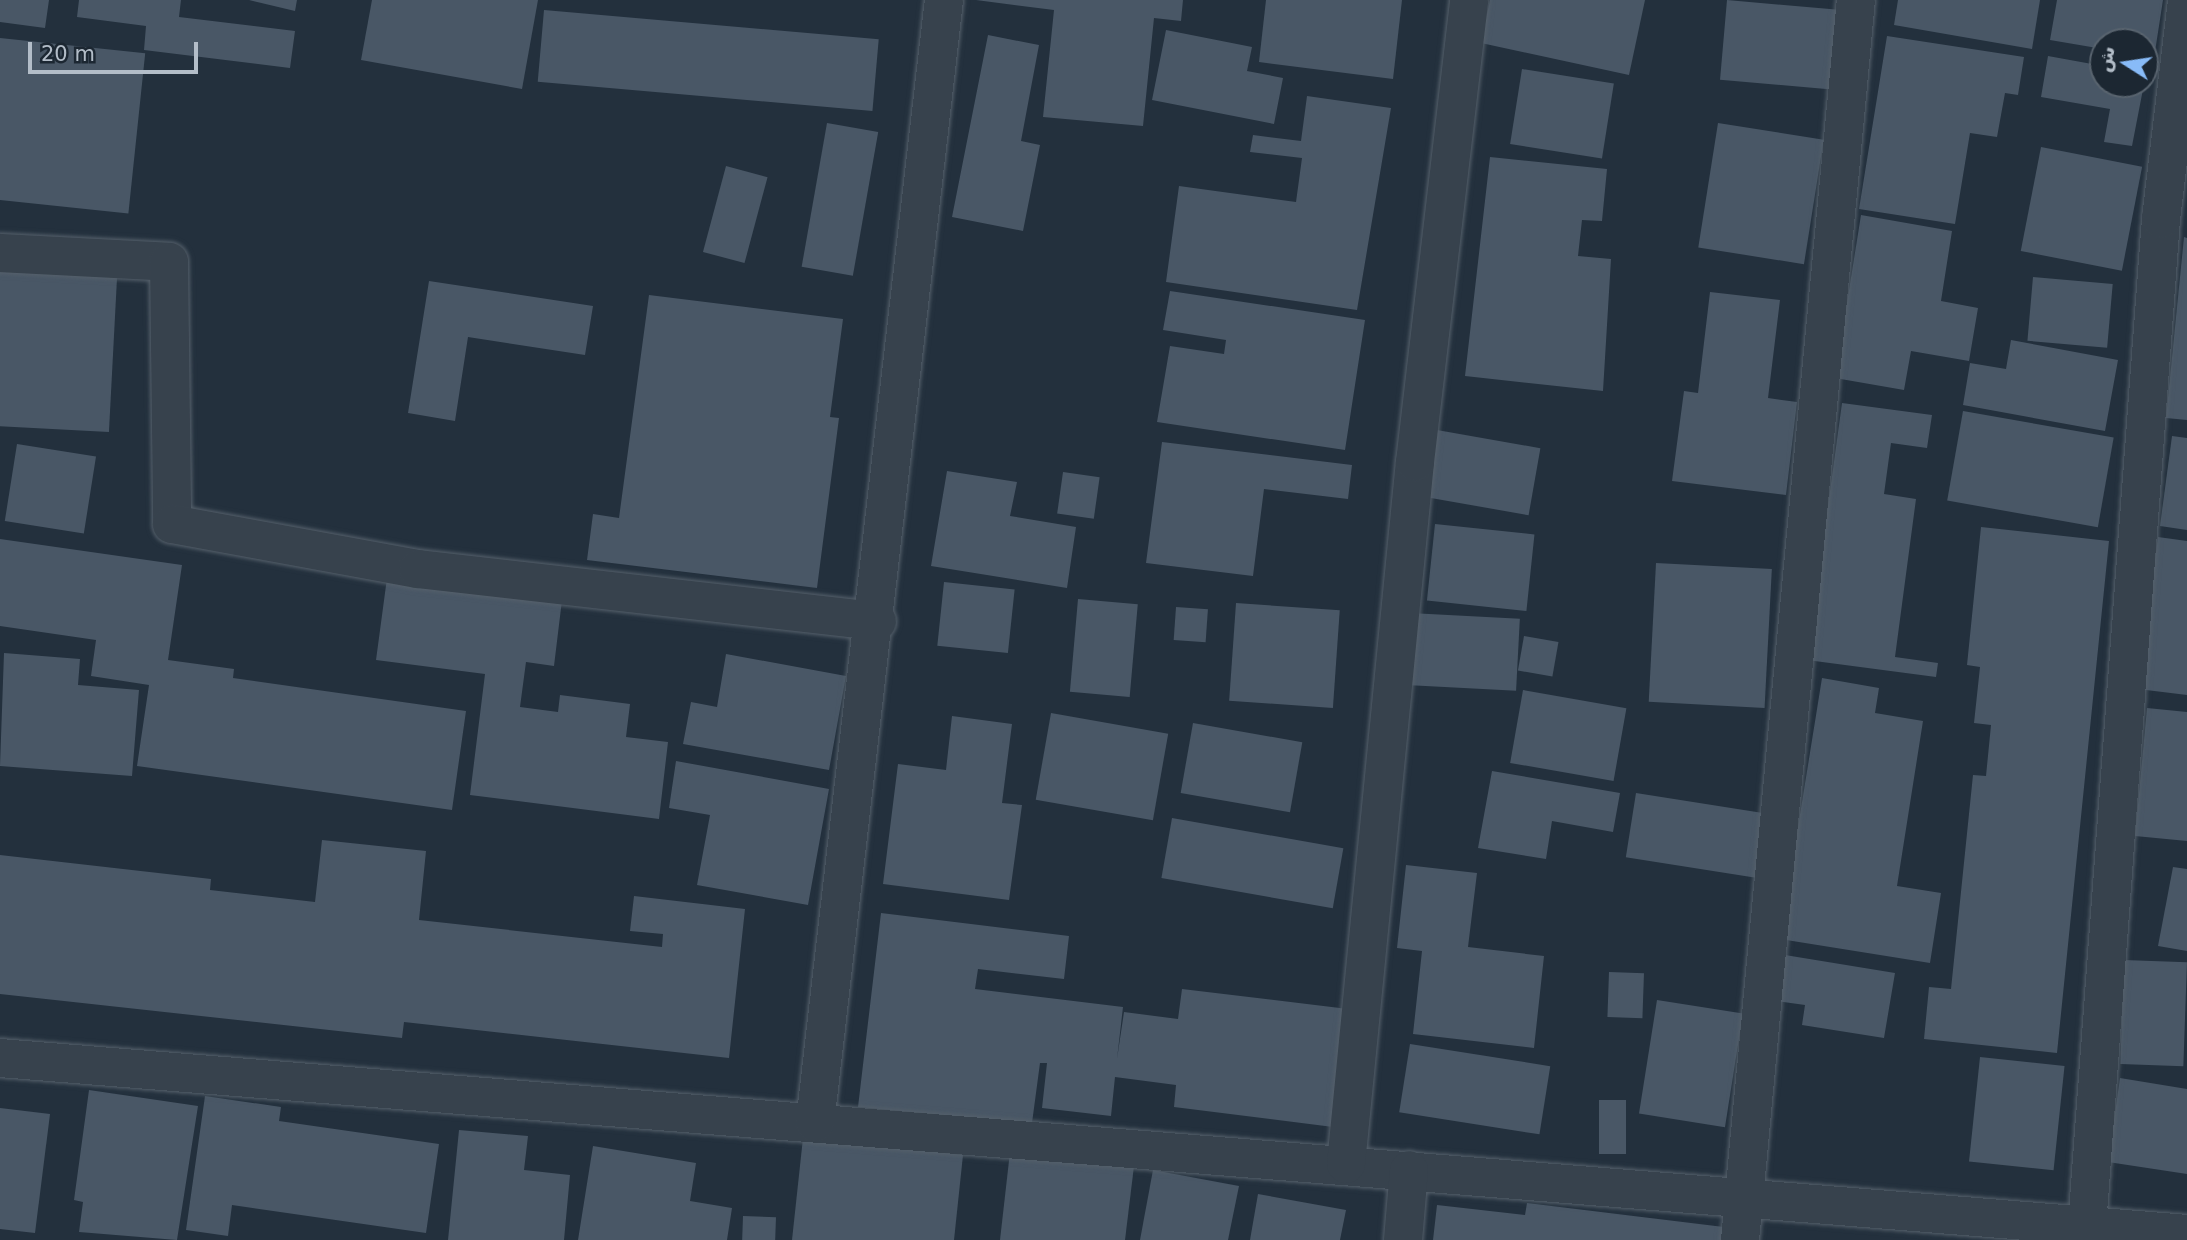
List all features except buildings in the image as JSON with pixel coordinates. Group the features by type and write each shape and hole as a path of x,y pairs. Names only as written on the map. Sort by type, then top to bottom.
{"street":[{"path":"815,1123 877,621 944,0"},
{"path":"1346,1164 1469,0"},
{"path":"1740,1240 1856,0"},
{"path":"2086,1234 2174,221 2187,0"},
{"path":"0,253 169,262 172,524 418,569 877,621"},
{"path":"0,1058 1346,1164 2086,1234 2187,1234"},
{"path":"1403,1240 1409,1170"}]}
